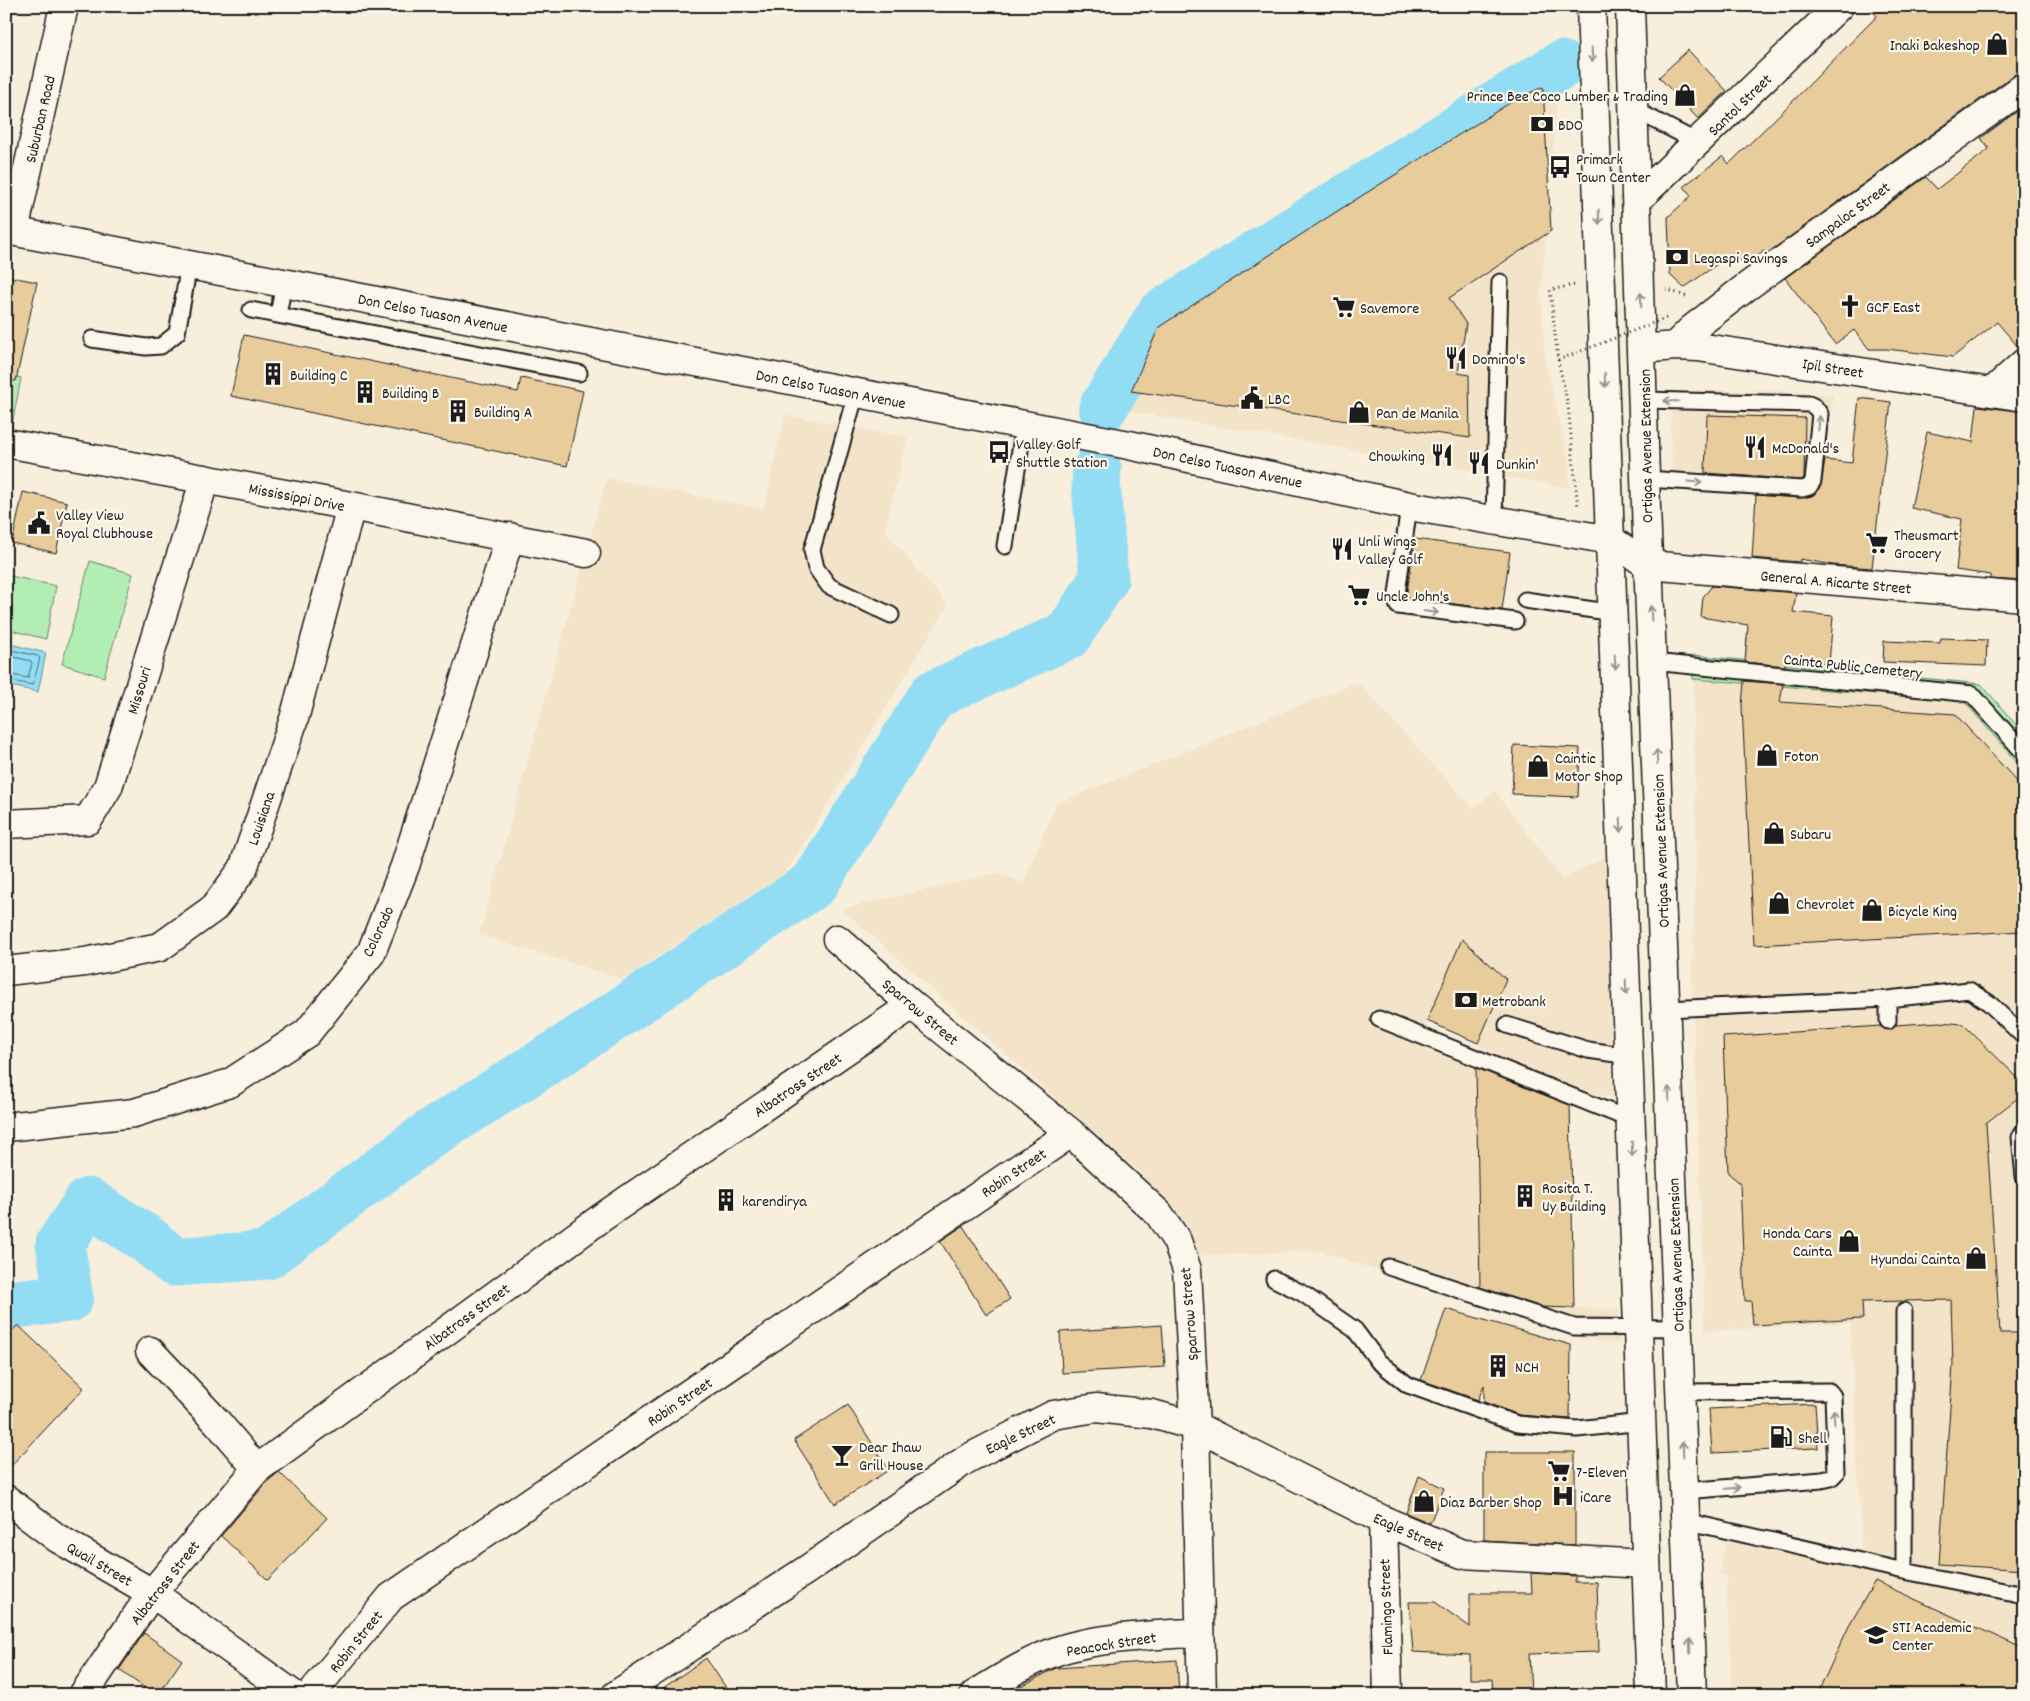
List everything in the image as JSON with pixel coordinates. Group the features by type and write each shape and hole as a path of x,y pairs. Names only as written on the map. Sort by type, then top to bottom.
{"street":[{"name":"Suburban Road","path":"10,230 14,190 64,6"},
{"path":"1590,6 1614,613 1651,1695"},
{"name":"Ortigas Avenue Extension","path":"1630,6 1638,199 1648,565 1654,662 1692,1695"},
{"name":"Santol Street","path":"1638,199 1699,143 1839,6"},
{"name":"Sampaloc Street","path":"1675,346 1692,329 1745,288 2024,88"},
{"name":"Don Celso Tuason Avenue","path":"10,230 1139,447 1409,506 1610,540 1648,565"},
{"name":"Ipil Street","path":"1642,349 1675,346 1754,355 2024,397"},
{"path":"1992,392 2024,363"},
{"name":"Mississippi Drive","path":"6,443 351,506 586,553"},
{"name":"Missouri","path":"6,824 88,820 108,786 205,479"},
{"name":"Louisiana","path":"6,972 85,962 160,947 214,908 243,869 294,718 351,506"},
{"name":"Colorado","path":"6,1127 134,1113 230,1082 307,1033 371,953 405,866 510,537"},
{"name":"General A. Ricarte Street","path":"1648,565 2024,597"},
{"name":"Sparrow Street","path":"837,939 912,1005 1071,1133 1159,1214 1177,1241 1187,1270 1195,1426 1202,1695"},
{"name":"Albatross Street","path":"83,1695 152,1593 257,1469 604,1216 912,1005"},
{"name":"Robin Street","path":"310,1695 391,1597 1071,1133"},
{"path":"150,1351 218,1423 257,1469"},
{"name":"Eagle Street","path":"616,1695 808,1569 967,1459 1053,1415 1096,1408 1152,1414 1195,1426 1383,1520 1462,1554 1646,1564"},
{"name":"Quail Street","path":"6,1499 57,1538 152,1593 294,1695"},
{"name":"Flamingo Street","path":"1383,1520 1388,1695"},
{"name":"Peacock Street","path":"974,1695 1009,1684 1066,1648 1127,1638 1200,1632"}],"lane":[{"path":"1635,110 1699,143"},
{"path":"92,339 146,347 161,346 177,334 189,265"},
{"path":"1494,521 1500,282"},
{"path":"278,315 284,283"},
{"path":"251,310 579,373"},
{"path":"856,393 812,550 816,568 828,586 891,615"},
{"path":"1644,400 1809,404 1815,407 1820,414 1813,481 1809,487 1802,489 1646,479"},
{"path":"1005,546 1024,425"},
{"path":"1409,506 1396,601 1398,606 1515,621"},
{"path":"1525,600 1614,613"},
{"name":"Cainta Public Cemetery","path":"1654,662 1972,694 2024,753"},
{"path":"1666,1009 1888,999 1969,990 1989,1003 2024,1037"},
{"path":"1888,999 1888,1021"},
{"path":"1379,1019 1631,1120"},
{"path":"1507,1025 1588,1050 1629,1056"},
{"path":"2024,1130 2020,1137 2024,1177"},
{"path":"1389,1267 1574,1327 1638,1326 1678,1328"},
{"path":"1274,1279 1302,1293 1355,1330 1378,1361 1408,1385 1516,1424 1577,1429 1642,1422"},
{"path":"1904,1311 1904,1571"},
{"path":"1681,1392 1829,1391 1833,1396 1836,1473 1831,1478 1822,1480 1684,1492"},
{"path":"1685,1521 1904,1571 2024,1595"}],"path":[{"path":"1550,290 1558,360 1568,405 1574,451 1579,536"},
{"path":"1558,360 1669,317"}],"shaded area":[{"name":"Primark Town Center","path":"1555,59 1557,107 1541,290 1545,360 1568,456 1570,488 1106,407 1149,309 1375,165"},
{"path":"1767,390 1833,395 1820,501 1672,486 1670,391"},
{"path":"785,415 907,437 885,531 948,605 786,873 623,979 479,935 607,478 764,509"},
{"path":"1693,679 1964,701 2024,771 2024,1695 1732,1695 1726,1576 1720,1573 1727,1531 1710,1518 1862,1554 1850,1323 1705,1331 1692,974 1696,851"},
{"path":"1357,682 1473,808 1495,791 1562,879 1607,856 1613,1097 1586,1095 1487,1056 1478,1043 1427,1022 1417,1043 1476,1067 1480,1287 1530,1306 1619,1309 1620,1343 1583,1339 1320,1251 1194,1256 1171,1208 1142,1175 842,909 998,873 1023,883 1056,804"}],"green space":[{"path":"6,374 21,378 11,430 6,430"},
{"path":"90,561 133,574 104,677 62,664"},
{"path":"6,575 56,586 46,639 6,629"},
{"path":"1692,655 1981,684 2024,734 2024,771 1964,701 1693,679"}],"water":[{"path":"6,643 46,653 38,692 6,685"}],"building":[{"path":"1868,6 2024,6 2024,72 2015,74 1766,254 1764,251 1745,266 1734,252 1684,288 1670,275 1668,217 1691,196 1684,186 1723,156 1729,164 1877,16"},
{"path":"1688,50 1727,91 1698,119 1659,77"},
{"name":"Primark Town Center","path":"1543,87 1551,231 1449,298 1466,324 1458,373 1469,375 1470,438 1131,391 1159,327 1336,212 1516,99"},
{"path":"2024,106 2024,348 2019,348 1997,322 1953,357 1887,349 1869,349 1854,330 1835,344 1785,278 1926,177 1937,189 1989,149 1981,138"},
{"path":"6,276 37,282 16,381 6,380"},
{"path":"244,335 518,392 521,378 583,391 567,466 231,396"},
{"path":"1859,398 1891,402 1872,568 1833,565 1800,559 1800,562 1752,558 1756,495 1801,498 1812,496 1821,486 1825,460 1852,463"},
{"path":"1977,406 2024,412 2024,581 1991,579 1991,575 1956,570 1962,519 1911,508 1927,432 1973,442"},
{"name":"McDonald's","path":"1707,415 1805,418 1804,478 1801,480 1705,473"},
{"name":"Valley View Royal Clubhouse","path":"23,492 67,502 56,553 12,543"},
{"path":"1415,539 1510,552 1502,610 1406,598"},
{"path":"1712,586 1796,593 1793,612 1833,616 1829,664 1786,660 1785,666 1745,662 1748,625 1701,617 1703,597"},
{"path":"1941,638 1987,640 1986,666 1883,662 1884,641 1940,643"},
{"path":"1744,681 1783,684 1780,702 1955,714 2024,789 2024,931 1754,945 1742,706"},
{"path":"1514,745 1580,748 1578,797 1512,794"},
{"name":"Metrobank","path":"1462,939 1506,979 1478,1043 1427,1021"},
{"path":"1939,1022 1963,1024 2024,1084 2024,1093 1986,1123 2000,1333 2024,1333 2024,1570 1939,1564 1953,1365 1951,1300 1862,1302 1863,1319 1753,1325 1751,1301 1745,1301 1740,1183 1728,1173 1723,1037 1880,1026 1888,1030 1896,1025"},
{"name":"Rosita T. Uy Building","path":"1476,1068 1570,1105 1574,1308 1541,1307 1480,1287"},
{"path":"963,1226 1010,1299 986,1315 940,1241"},
{"name":"NCH","path":"1446,1309 1571,1345 1570,1419 1519,1415 1484,1402 1484,1385 1478,1400 1421,1380"},
{"path":"18,1325 84,1388 6,1471 6,1337"},
{"path":"1162,1325 1165,1367 1062,1373 1060,1332"},
{"path":"1815,1404 1818,1448 1712,1453 1709,1409"},
{"name":"Dear Ihaw Grill House","path":"848,1405 889,1470 835,1504 794,1440"},
{"path":"1484,1452 1575,1452 1575,1545 1484,1540"},
{"path":"279,1472 327,1518 268,1580 221,1536 268,1481"},
{"name":"Diaz Barber Shop","path":"1419,1476 1444,1488 1430,1523 1406,1513"},
{"path":"1531,1573 1575,1576 1575,1582 1597,1582 1599,1652 1529,1654 1531,1695 1493,1695 1492,1679 1470,1679 1470,1655 1413,1652 1409,1602 1435,1602 1470,1627 1470,1593 1532,1593"},
{"path":"1875,1581 2024,1649 2024,1695 1817,1695 1849,1626"},
{"path":"144,1633 182,1660 158,1695 155,1695 119,1670"},
{"path":"706,1658 731,1695 653,1695"},
{"path":"1177,1660 1179,1695 1004,1695 1056,1668"}],"waterway":[{"path":"1103,408 1161,314 1561,65"},
{"path":"6,1305 69,1298 60,1244 88,1202 148,1240 174,1262 267,1255 430,1134 559,1053 814,884 933,695 1068,635 1104,579 1096,485 1097,469"}],"place":[{"name":"Inaki Bakeshop","path":"1997,44"},
{"name":"Prince Bee Coco Lumber & Trading","path":"1685,95"},
{"name":"BDO","path":"1542,124"},
{"name":"Primark Town Center","path":"1560,167"},
{"name":"Legaspi Savings","path":"1677,257"},
{"name":"GCF East","path":"1850,306"},
{"name":"Savemore","path":"1344,307"},
{"name":"Domino's","path":"1456,358"},
{"name":"Building C","path":"273,374"},
{"name":"Building B","path":"365,392"},
{"name":"LBC","path":"1252,398"},
{"name":"Building A","path":"458,411"},
{"name":"Pan de Manila","path":"1359,412"},
{"name":"McDonald's","path":"1755,447"},
{"name":"Valley Golf Shuttle Station","path":"999,452"},
{"name":"Chowking","path":"1442,455"},
{"name":"Dunkin'","path":"1479,463"},
{"name":"Valley View Royal Clubhouse","path":"39,523"},
{"name":"Theusmart Grocery","path":"1877,543"},
{"name":"Unli Wings Valley Golf","path":"1342,549"},
{"name":"Uncle John's","path":"1359,595"},
{"name":"Foton","path":"1767,755"},
{"name":"Caintic Motor Shop","path":"1538,766"},
{"name":"Subaru","path":"1774,833"},
{"name":"Chevrolet","path":"1779,903"},
{"name":"Bicycle King","path":"1872,910"},
{"name":"Metrobank","path":"1466,1000"},
{"name":"Rosita T. Uy Building","path":"1525,1196"},
{"name":"karendirya","path":"726,1200"},
{"name":"Honda Cars Cainta","path":"1849,1241"},
{"name":"Hyundai Cainta","path":"1976,1258"},
{"name":"NCH","path":"1498,1366"},
{"name":"Shell","path":"1781,1437"},
{"name":"Dear Ihaw Grill House","path":"842,1455"},
{"name":"7-Eleven","path":"1559,1471"},
{"name":"iCare","path":"1563,1496"},
{"name":"Diaz Barber Shop","path":"1424,1501"},
{"name":"STI Academic Center","path":"1876,1635"}]}
